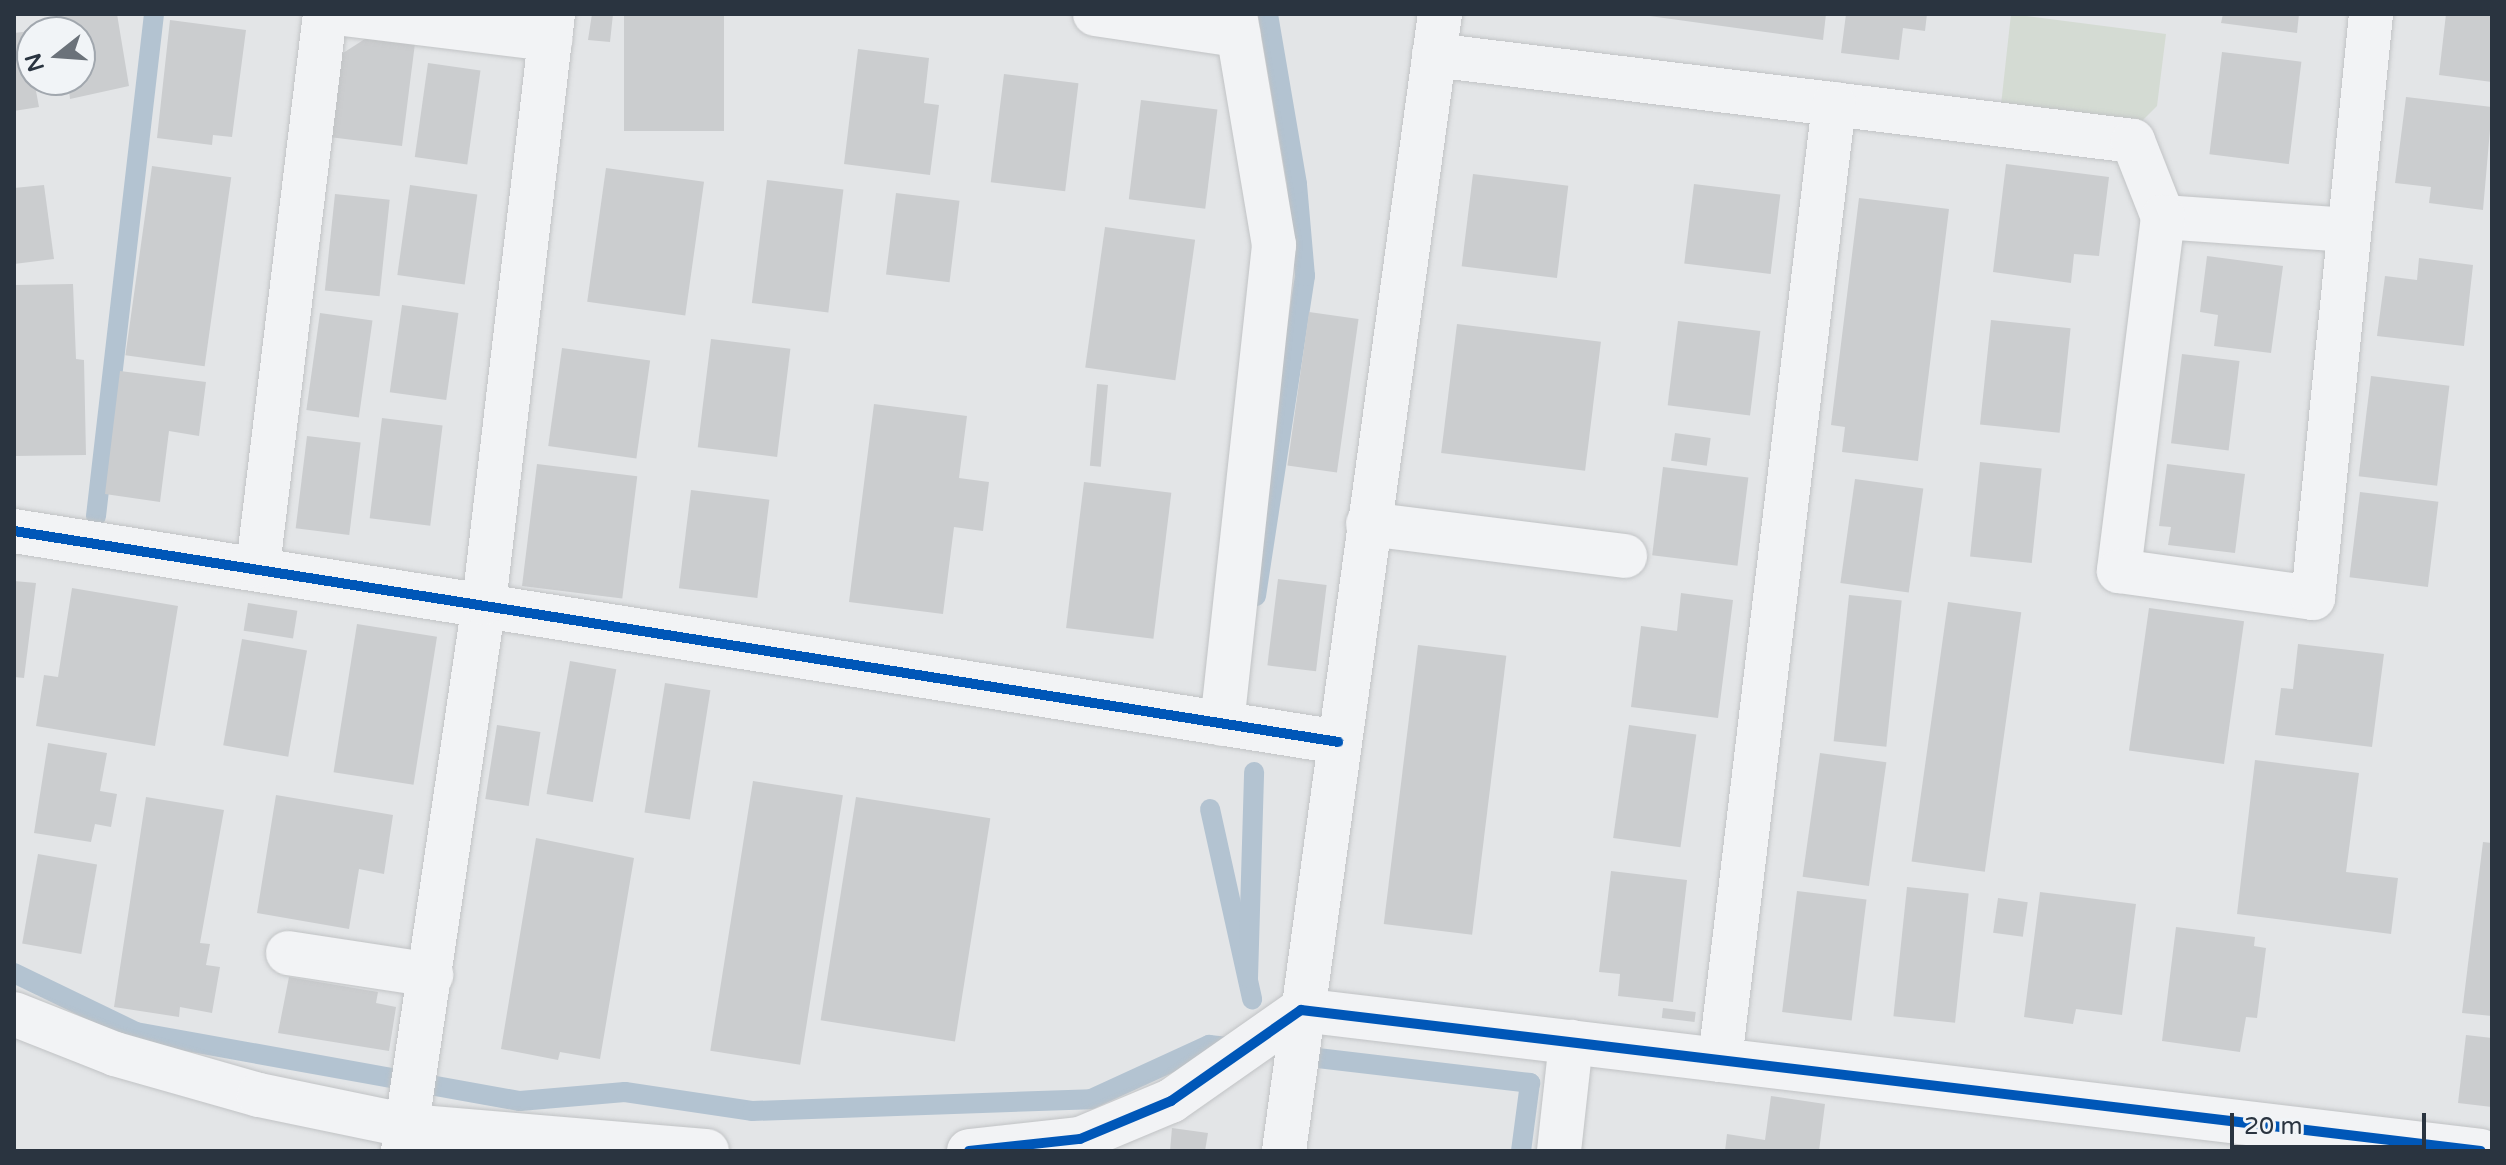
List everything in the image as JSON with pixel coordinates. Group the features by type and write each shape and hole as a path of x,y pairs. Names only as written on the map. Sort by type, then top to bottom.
{"street":[{"path":"258,566 325,14"},
{"path":"345,14 551,27 484,603 406,1138"},
{"path":"1095,14 1237,25 1274,245 1222,724"},
{"path":"1284,1151 1437,34 1834,104 2133,141 2163,217 2119,571 2313,598 2371,14"},
{"path":"1720,1060 1834,104"},
{"path":"2163,217 2348,230"},
{"path":"1368,524 1625,556"},
{"path":"14,531 258,566 1338,742"},
{"path":"288,953 431,975"},
{"path":"969,1151 1093,1134 1171,1101 1301,1010 2481,1151"},
{"path":"14,1014 115,1054 406,1138 707,1151"},
{"path":"1559,1151 1571,1042"}],"shaded area":[{"path":"2011,14 2166,34 2157,106 2140,123 2001,105"}],"building":[{"path":"117,14 129,86 96,93 96,16 59,16"},
{"path":"592,14 613,14 610,42 588,40"},
{"path":"624,14 724,14 724,131 624,131"},
{"path":"1635,14 1826,14 1823,40"},
{"path":"1846,14 1927,14 1925,31 1903,28 1899,60 1841,53"},
{"path":"2223,14 2299,14 2297,33 2221,23"},
{"path":"2446,14 2492,14 2492,82 2439,75"},
{"path":"170,20 246,30 232,137 213,135 212,145 157,138"},
{"path":"14,33 16,96 37,96 39,107 14,111"},
{"path":"368,37 415,43 402,146 329,137 340,55"},
{"path":"858,49 929,58 924,103 939,105 930,175 844,164"},
{"path":"2222,52 2301,62 2289,164 2209,154"},
{"path":"428,63 480,70 467,164 415,157"},
{"path":"1004,74 1078,83 1065,191 991,182"},
{"path":"2406,97 2492,107 2483,210 2429,203 2431,187 2395,183"},
{"path":"1141,100 1217,109 1205,209 1129,199"},
{"path":"2006,164 2109,177 2099,256 2074,254 2071,283 1993,272"},
{"path":"152,166 231,177 205,366 125,355"},
{"path":"606,168 704,182 685,315 587,302"},
{"path":"1473,174 1568,186 1557,278 1462,266"},
{"path":"767,180 843,189 828,312 752,303"},
{"path":"1694,184 1780,195 1771,274 1684,263"},
{"path":"44,185 54,259 14,264 14,188"},
{"path":"410,185 477,194 465,285 397,275"},
{"path":"896,193 960,201 950,282 886,274"},
{"path":"335,194 390,200 380,296 325,290"},
{"path":"1859,198 1949,209 1918,461 1842,452 1845,427 1831,425"},
{"path":"1105,227 1195,240 1175,380 1085,368"},
{"path":"2207,256 2283,266 2271,353 2214,346 2218,315 2200,312"},
{"path":"2419,258 2473,265 2464,346 2377,336 2385,276 2417,280"},
{"path":"73,284 76,359 84,360 86,455 14,456 14,285"},
{"path":"402,305 458,313 446,400 390,392"},
{"path":"1309,312 1359,319 1337,472 1287,465"},
{"path":"320,313 372,320 359,417 306,410"},
{"path":"1991,320 2071,328 2060,433 1980,424"},
{"path":"1678,321 1760,331 1750,415 1668,405"},
{"path":"1457,324 1601,342 1585,471 1441,453"},
{"path":"711,339 790,349 777,457 698,447"},
{"path":"562,348 650,360 636,458 548,446"},
{"path":"2182,354 2240,361 2229,450 2171,443"},
{"path":"120,371 206,382 199,436 169,431 160,502 105,494"},
{"path":"2371,376 2449,386 2437,486 2359,476"},
{"path":"1097,384 1108,385 1101,467 1090,466"},
{"path":"874,404 967,416 959,478 989,482 983,531 954,527 943,614 849,602"},
{"path":"382,418 443,425 430,526 370,518"},
{"path":"1675,433 1711,438 1707,466 1671,461"},
{"path":"307,436 361,443 349,535 296,528"},
{"path":"1980,462 2042,468 2032,563 1970,556"},
{"path":"537,464 637,476 622,598 522,586"},
{"path":"2167,464 2245,474 2235,553 2168,545 2171,527 2159,526"},
{"path":"1663,467 1748,477 1738,566 1652,555"},
{"path":"1855,479 1923,489 1909,593 1840,583"},
{"path":"1084,482 1171,493 1153,639 1066,628"},
{"path":"691,490 769,500 757,598 679,588"},
{"path":"2360,492 2438,502 2428,587 2350,577"},
{"path":"1278,579 1327,585 1316,671 1267,665"},
{"path":"14,581 36,583 24,678 14,677"},
{"path":"72,588 178,606 155,746 36,726 44,675 58,677"},
{"path":"1681,593 1733,600 1718,718 1631,707 1641,626 1677,631"},
{"path":"1849,595 1902,601 1886,747 1834,741"},
{"path":"1948,602 2021,612 1985,872 1912,861"},
{"path":"248,603 297,611 293,638 244,631"},
{"path":"2149,608 2244,621 2224,764 2129,751"},
{"path":"357,624 437,637 414,785 334,772"},
{"path":"242,639 307,650 288,757 223,745"},
{"path":"2298,644 2384,654 2372,747 2275,735 2281,688 2293,689"},
{"path":"1418,645 1506,656 1472,935 1384,924"},
{"path":"570,661 616,669 593,802 547,794"},
{"path":"665,683 710,690 690,820 645,812"},
{"path":"497,725 540,732 529,806 485,799"},
{"path":"1629,725 1696,734 1680,847 1613,838"},
{"path":"48,743 107,753 100,791 117,794 111,827 95,824 91,842 34,833"},
{"path":"1820,753 1886,762 1869,886 1803,877"},
{"path":"2255,760 2359,773 2346,872 2398,878 2391,934 2237,914"},
{"path":"753,781 843,795 800,1065 710,1051"},
{"path":"276,795 393,815 384,874 359,869 349,929 257,913"},
{"path":"146,797 224,810 200,943 210,944 206,965 220,967 212,1013 180,1007 179,1017 114,1007"},
{"path":"856,797 990,818 955,1041 821,1020"},
{"path":"536,838 634,858 600,1059 560,1052 558,1060 501,1049"},
{"path":"2483,842 2492,843 2492,1016 2462,1013"},
{"path":"38,854 97,864 81,954 22,944"},
{"path":"1611,871 1687,880 1673,1002 1618,996 1620,974 1599,972"},
{"path":"1907,887 1969,893 1955,1023 1893,1016"},
{"path":"1797,891 1866,900 1852,1021 1782,1012"},
{"path":"2040,892 2136,904 2122,1015 2076,1009 2073,1024 2024,1017"},
{"path":"1998,898 2028,902 2023,937 1993,933"},
{"path":"2176,927 2255,937 2254,946 2266,948 2257,1018 2246,1017 2240,1052 2162,1041"},
{"path":"289,977 378,992 376,1003 396,1007 389,1051 278,1033"},
{"path":"1663,1008 1696,1012 1695,1022 1662,1018"},
{"path":"2466,1035 2492,1038 2492,1107 2458,1103"},
{"path":"1771,1096 1825,1104 1819,1151 1725,1151 1727,1134 1765,1140"},
{"path":"1172,1128 1208,1133 1205,1151 1170,1151"}],"waterway":[{"path":"96,516 154,14"},
{"path":"1256,596 1305,276 1297,184 1268,14"},
{"path":"1248,978 1254,772"},
{"path":"1210,809 1252,999"},
{"path":"14,973 136,1032 520,1101 625,1092 752,1111 1091,1099 1209,1045 1237,1048"},
{"path":"1292,1055 1530,1083 1521,1151"}],"cycle path":[{"path":"14,531 1338,742"},
{"path":"969,1151 1080,1139 1171,1101 1301,1010 2481,1151"}]}
